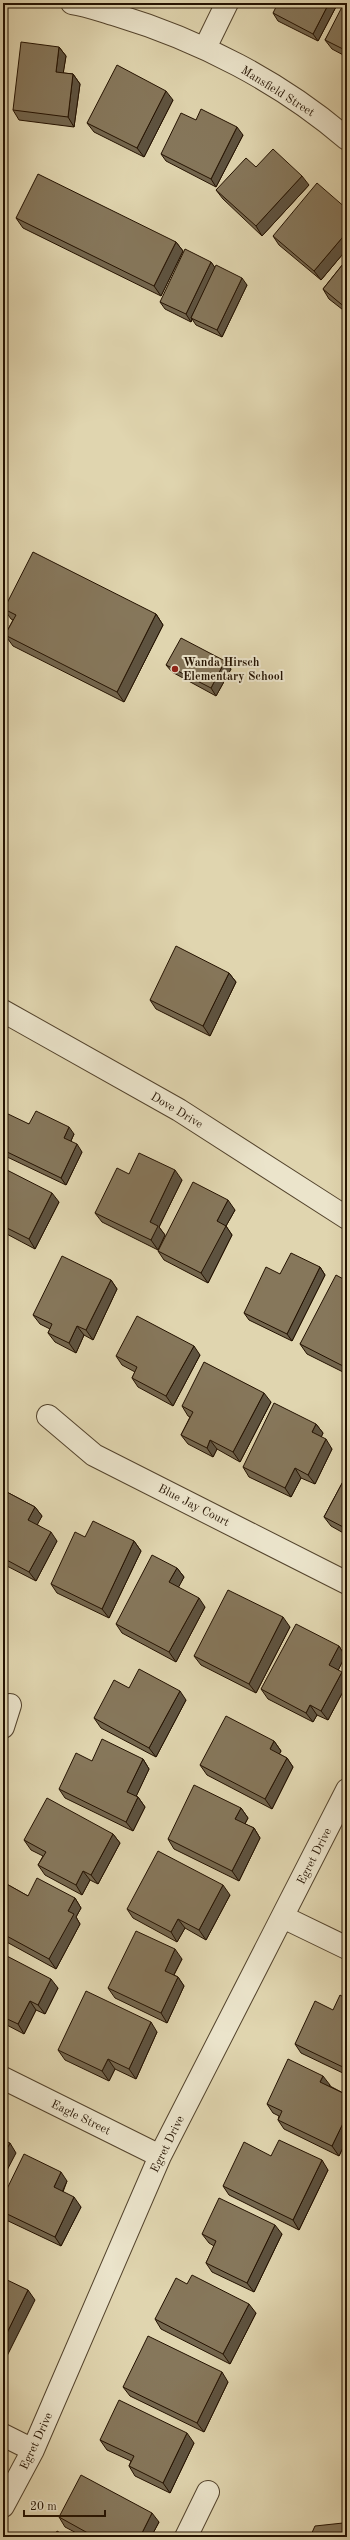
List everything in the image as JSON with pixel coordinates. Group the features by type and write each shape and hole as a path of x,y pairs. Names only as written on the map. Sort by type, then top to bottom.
{"street":[{"name":"Mansfield Street","path":"72,3 153,26 205,48 278,89 347,139"},
{"path":"205,48 227,3"},
{"name":"Dove Drive","path":"5,1017 179,1110 347,1218"},
{"name":"Blue Jay Court","path":"48,1416 94,1455 347,1583"},
{"path":"3,1727 10,1705"},
{"name":"Egret Drive","path":"3,2506 34,2450 160,2156 347,1790"},
{"path":"283,1917 347,1948"},
{"name":"Eagle Street","path":"3,2078 160,2156"},
{"path":"3,2435 34,2450"},
{"path":"186,2537 208,2492"}],"building":[{"path":"278,3 329,3 313,34 273,13"},
{"path":"344,3 347,3 347,51 325,40"},
{"path":"21,42 59,47 56,72 73,74 68,117 13,110"},
{"path":"117,65 166,91 137,148 87,123"},
{"path":"201,109 237,127 211,179 161,154 181,113 196,120"},
{"path":"273,149 302,176 256,226 216,190 246,158 256,167"},
{"path":"38,174 176,242 154,286 16,218"},
{"path":"317,183 347,209 347,232 314,271 273,236"},
{"path":"185,249 211,262 186,314 160,302"},
{"path":"347,259 347,309 323,289"},
{"path":"216,265 242,278 217,330 191,318"},
{"path":"33,552 156,614 117,692 5,635 16,615 4,609"},
{"path":"181,638 225,661 211,688 166,665"},
{"path":"176,946 229,973 203,1026 150,1000"},
{"path":"36,1111 69,1127 64,1138 77,1144 61,1178 3,1150 3,1120 6,1113 29,1124"},
{"path":"139,1153 175,1170 150,1222 158,1226 151,1240 95,1213 117,1168 129,1174"},
{"path":"3,1168 52,1193 29,1239 3,1226"},
{"path":"193,1182 228,1200 217,1221 226,1226 201,1273 158,1251"},
{"path":"291,1253 320,1267 287,1334 244,1313 266,1267 280,1274"},
{"path":"62,1256 111,1280 86,1330 77,1326 69,1343 48,1333 52,1324 33,1315"},
{"path":"336,1275 347,1281 347,1359 343,1366 300,1344"},
{"path":"137,1316 194,1346 166,1396 132,1378 137,1367 116,1356"},
{"path":"204,1362 264,1393 233,1452 210,1440 207,1448 181,1435 193,1412 182,1406"},
{"path":"274,1403 316,1424 312,1432 326,1439 308,1475 295,1468 285,1488 243,1467"},
{"path":"347,1474 347,1529 324,1517"},
{"path":"3,1490 35,1507 28,1520 51,1532 29,1572 3,1558"},
{"path":"93,1521 134,1541 102,1609 51,1584 75,1532 85,1537"},
{"path":"152,1555 177,1568 169,1582 199,1598 169,1652 116,1624"},
{"path":"228,1590 283,1617 249,1684 194,1656"},
{"path":"296,1624 339,1646 329,1665 342,1672 321,1711 310,1705 306,1713 261,1689"},
{"path":"139,1669 180,1691 149,1748 94,1718 114,1680 129,1688"},
{"path":"226,1716 274,1741 270,1749 287,1758 265,1799 200,1765"},
{"path":"102,1739 143,1759 127,1792 138,1797 126,1822 59,1789 76,1753 92,1761"},
{"path":"194,1785 241,1808 235,1819 254,1828 232,1871 168,1839"},
{"path":"47,1798 113,1834 91,1875 83,1871 76,1885 38,1865 46,1852 24,1840"},
{"path":"158,1851 223,1885 199,1930 178,1919 171,1932 127,1909"},
{"path":"37,1878 75,1898 68,1911 74,1914 49,1959 3,1934 3,1882 28,1896"},
{"path":"136,1931 175,1949 165,1971 178,1977 161,2013 108,1988"},
{"path":"3,1954 51,1979 38,2005 30,2001 18,2024 3,2017"},
{"path":"86,1991 151,2022 129,2069 108,2059 102,2071 58,2050"},
{"path":"340,1995 347,1999 347,2069 295,2044 315,2001 333,2010"},
{"path":"288,2059 323,2076 320,2082 347,2095 347,2115 332,2146 278,2120 282,2111 267,2104"},
{"path":"3,2140 10,2143 3,2156"},
{"path":"279,2140 322,2160 293,2220 223,2186 244,2142 271,2156"},
{"path":"24,2154 61,2172 54,2187 74,2197 55,2237 3,2212 3,2197"},
{"path":"219,2198 275,2225 247,2283 206,2263 216,2241 202,2234"},
{"path":"192,2275 249,2304 223,2354 155,2319 176,2278 187,2284"},
{"path":"3,2278 28,2290 3,2341"},
{"path":"148,2336 222,2372 197,2423 123,2387"},
{"path":"119,2400 187,2433 163,2483 129,2466 134,2456 100,2440"},
{"path":"81,2475 152,2513 140,2537 95,2537 59,2517"},
{"path":"343,2523 345,2537 310,2537 315,2526"},
{"path":"57,2531 67,2537 54,2537"}],"place":[{"name":"Wanda Hirsch Elementary School","path":"175,669"}]}
